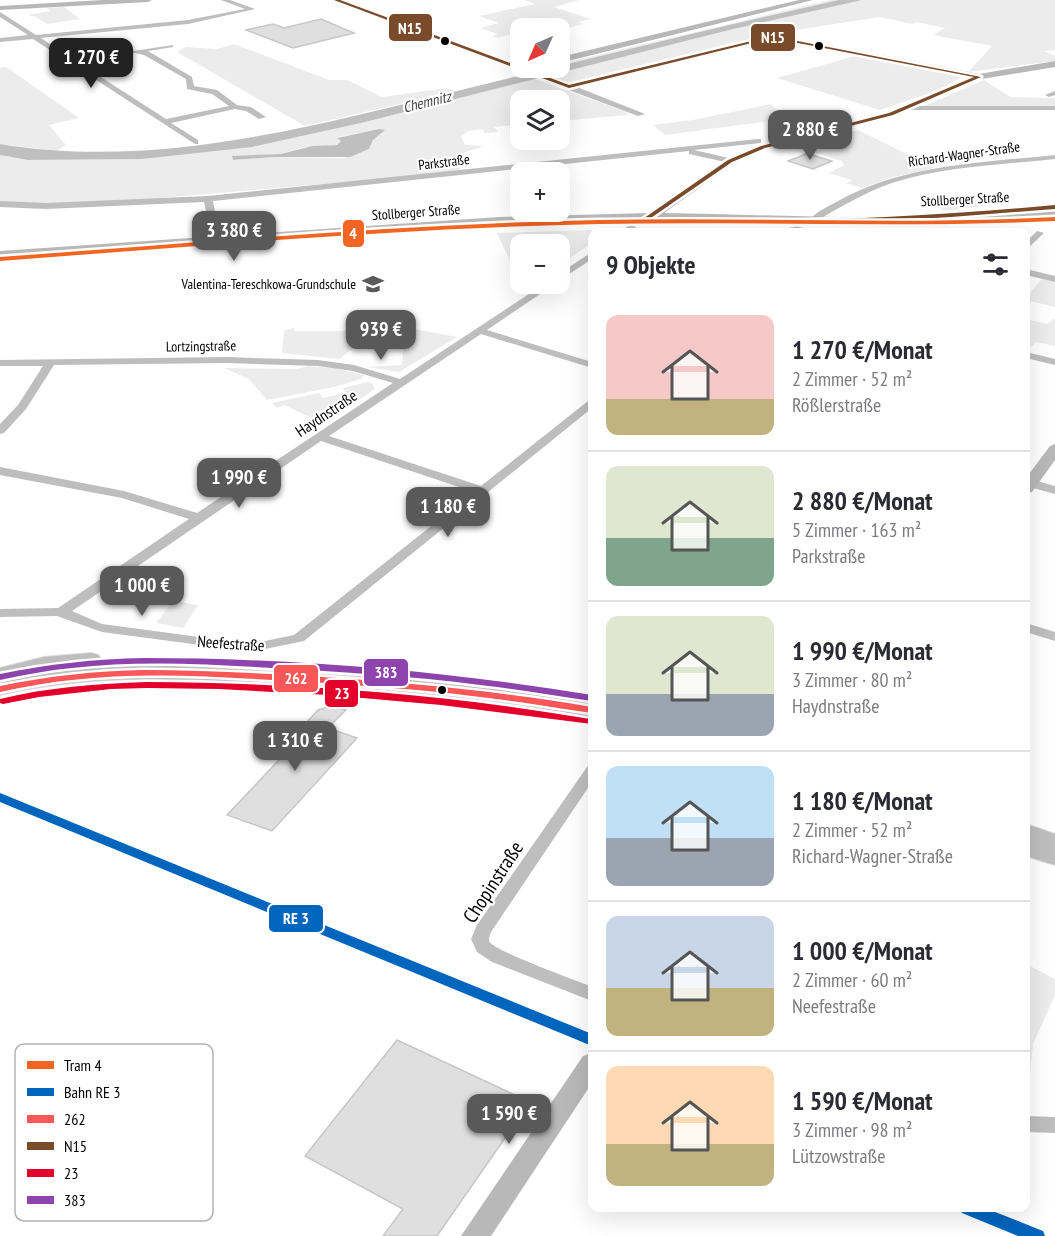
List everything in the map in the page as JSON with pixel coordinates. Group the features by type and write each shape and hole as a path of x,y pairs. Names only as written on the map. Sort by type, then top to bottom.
{"main road":[{"path":"0,674 44,663 83,659 373,669 486,680 588,697"},
{"path":"0,689 42,677 82,672 219,674 445,688 588,709"},
{"path":"1030,834 1055,843"},
{"path":"1030,848 1055,857"}],"street":[{"path":"0,8 148,0"},
{"path":"0,40 188,22 252,9 224,0"},
{"path":"336,0 510,62"},
{"path":"570,58 809,0"},
{"path":"0,15 195,142"},
{"path":"569,87 772,37 979,77"},
{"path":"74,62 171,46"},
{"path":"135,51 146,53 190,78 190,87 214,92 235,107"},
{"path":"634,228 730,161 763,147 905,108 979,77 1055,64"},
{"path":"544,78 641,114"},
{"path":"164,122 235,107 248,109 262,117"},
{"path":"905,108 1055,108"},
{"name":"Parkstraße","path":"0,204 46,206 208,199 684,151 758,141"},
{"name":"Parkstraße","path":"684,151 730,161"},
{"name":"Richard-Wagner-Straße","path":"815,218 861,193 897,178 934,171 1055,157"},
{"path":"208,199 215,233"},
{"name":"Stollberger Straße","path":"878,220 988,214 1055,207"},
{"name":"Stollberger Straße","path":"634,228 774,225 836,220 993,219 1055,213"},
{"name":"Stollberger Straße","path":"0,255 500,220 652,216 836,220"},
{"name":"Stollberger Straße","path":"0,262 466,229 588,228"},
{"path":"1030,243 1040,233"},
{"path":"570,270 588,259"},
{"path":"1030,273 1055,279"},
{"name":"Haydnstraße","path":"61,612 400,382 535,294"},
{"path":"480,331 588,364"},
{"path":"1030,357 1055,362"},
{"name":"Lortzingstraße","path":"0,363 237,360 318,363 354,368 400,382"},
{"path":"0,431 22,406 51,362"},
{"path":"320,437 484,491 588,406"},
{"path":"1030,482 1055,449"},
{"path":"0,471 126,493 198,518"},
{"path":"1030,485 1055,490"},
{"name":"Neefestraße","path":"0,613 15,615 61,612 91,625 212,643 242,646 287,642 299,638 484,491"},
{"path":"1030,628 1055,636"},
{"name":"Chopinstraße","path":"588,777 483,930 480,939 483,947 498,957 588,992"},
{"path":"475,1236 588,1069"},
{"path":"1030,1124 1055,1125"}],"shaded area":[{"path":"524,0 579,0 554,7 591,19 578,22 583,24 570,27 570,18 510,18 510,35 498,38 493,36 498,34 480,28 499,23 479,16 535,4"},
{"path":"830,0 1055,0 1055,50 1044,51 1055,56 1055,61 968,72 992,46 933,35 945,28 880,17 802,29 581,82 564,82 554,78 570,78 570,62"},
{"path":"64,7 80,19 47,24 28,15 50,11 47,8"},
{"path":"234,44 329,80 347,80 382,97 447,88 455,91 305,126 177,52 186,47 217,49"},
{"path":"855,56 962,77 936,91 880,110 777,78"},
{"path":"6,67 79,118 49,125 66,145 56,151 0,144 0,68"},
{"path":"535,79 565,90 510,90 510,125 494,127 498,132 485,133 482,129 468,131 461,136 465,145 485,146 465,152 460,165 461,172 58,207 0,205 0,155 28,160 142,159 365,122","holes":["379,129 369,149 344,158 275,157 234,160 232,157 281,154 305,147 337,145 341,141 338,137"]},
{"path":"984,80 1010,97 1055,98 1055,106 920,108"},
{"path":"570,92 626,112 628,115 570,120"},
{"path":"771,104 784,119 665,135 653,125 693,120"},
{"path":"858,130 935,168 893,177 862,188 846,183 852,180 829,173 844,165 841,161 817,153 816,151 832,145 828,140 773,151"},
{"path":"974,198 985,206 944,211 933,204"},
{"path":"510,221 516,222 517,227 232,244 232,241"},
{"path":"588,230 588,246 570,258 570,234 510,234 510,261 497,233"},
{"path":"229,241 229,244 224,246 0,261 0,256"},
{"path":"1042,279 1055,282 1055,307 1030,301 1030,292"},
{"path":"1055,318 1055,346 1036,342 1030,348 1030,320 1047,324"},
{"path":"294,328 294,331 358,331 356,346 339,359 282,353 284,331"},
{"path":"409,328 457,337 399,372 367,367 402,365 404,330"},
{"path":"308,366 333,368 364,375 361,379 334,387 267,400 249,379 224,368 297,369"},
{"path":"372,383 375,389 319,426 314,425 319,421 284,405 277,408 272,403 319,393 323,398 346,393 343,388"},
{"path":"173,601 198,605 183,628 156,623"},
{"path":"1030,966 1055,979 1055,995 1033,1044 1030,1072"}],"water":[{"path":"839,0 862,0 733,29 570,70 570,64"},
{"name":"Chemnitz","path":"512,78 539,78 365,122 252,147 142,159 28,160 0,155 0,144 59,151 117,152 176,148 293,130"},
{"path":"379,129 385,130 373,140 369,149 350,157 275,157 233,160 232,156 281,154 312,146 337,145 341,141 337,138"}],"building":[{"path":"321,19 354,33 293,48 246,30 273,24 284,28"},
{"path":"806,154 832,161 813,169 788,161"},
{"path":"331,706 346,710 328,728 357,738 272,831 227,815 312,725 306,723 318,710"},
{"path":"397,1040 530,1102 437,1236 383,1236 403,1209 305,1156"}],"tram line":[{"name":"4","path":"0,259 299,237 524,224 656,221 884,224 1055,219"}],"transit line":[{"name":"N15","path":"336,0 569,87"},
{"name":"N15","path":"569,87 772,37 979,77"},
{"name":"N15","path":"639,224 730,161 763,147 891,114 979,77"},
{"name":"N15","path":"639,224 847,221 951,216 1055,207"},
{"name":"383","path":"0,677 36,670 108,662 217,662 328,668 441,678 517,686 588,697"},
{"name":"262","path":"0,689 36,682 108,674 216,674 327,680 441,690 517,698 588,709"},
{"name":"23","path":"3,701 39,694 111,686 219,686 329,692 441,702 516,710 588,722"},
{"path":"0,797 588,1038"},
{"path":"978,1212 1037,1236"}],"place":[{"name":"Valentina-Tereschkowa-Grundschule","path":"373,284"}]}
